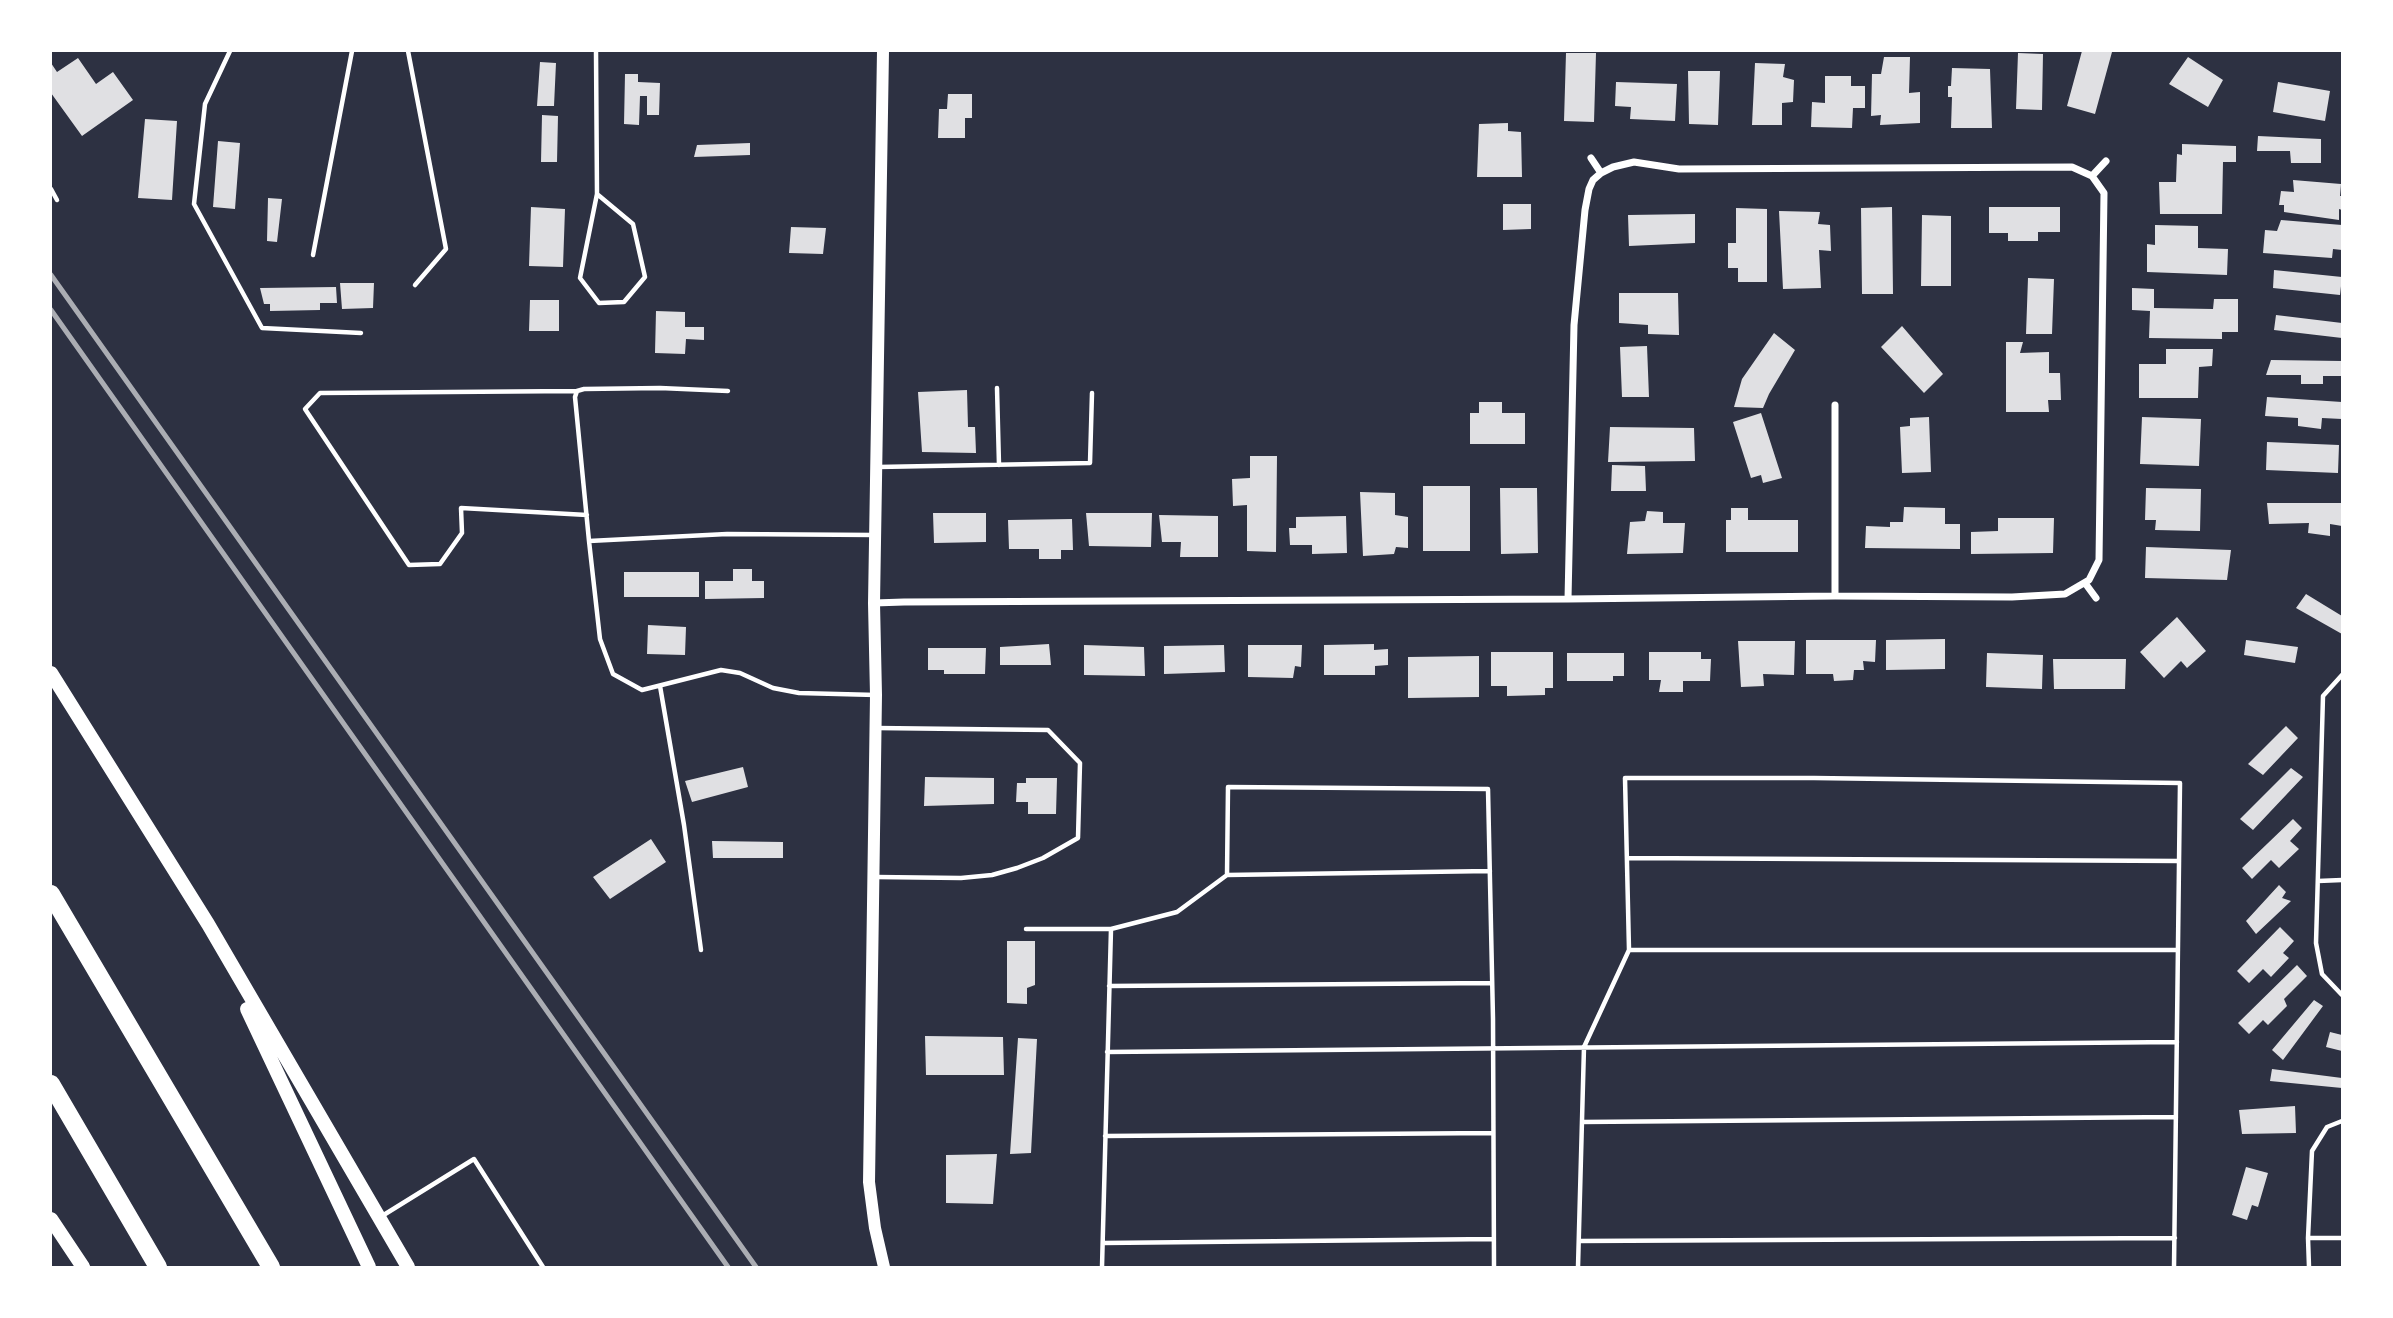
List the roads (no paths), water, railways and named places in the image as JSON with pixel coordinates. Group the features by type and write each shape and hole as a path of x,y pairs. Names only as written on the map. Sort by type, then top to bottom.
{"highway":[{"path":"51,894 271,1267"},
{"path":"51,1084 158,1267"}],"main road":[{"path":"51,673 208,924 408,1267"},
{"path":"208,924 369,1267"},
{"path":"51,1219 83,1267"}],"street":[{"path":"883,51 874,603 876,695 869,1182 884,1267"},
{"path":"1591,158 1601,173"},
{"path":"2092,176 2106,161"},
{"path":"874,603 2012,597 2065,594 2085,583 2093,574 2099,560 2104,193 2092,176 2072,167 1679,169 1634,162 1601,173 1589,188 1584,210 1574,325 1568,599"},
{"path":"1835,405 1835,596"},
{"path":"2085,583 2096,598"}],"lane":[{"path":"230,51 205,104 194,204 262,328 361,333"},
{"path":"313,255 352,51"},
{"path":"408,51 446,249 415,285"},
{"path":"596,51 597,194 580,278 599,303 624,302 645,276 633,224 597,194"},
{"path":"51,189 57,201"},
{"path":"587,514 461,508 463,533 440,564 409,565 305,409 320,393 660,388 728,391"},
{"path":"997,388 999,465"},
{"path":"577,391 575,397 600,639 612,674 642,690 721,670 740,673 773,688 799,693 876,695"},
{"path":"877,467 1090,463 1092,393"},
{"path":"589,541 727,534 875,535"},
{"path":"2342,675 2323,696 2316,943 2322,974 2342,995"},
{"path":"660,686 684,825 701,950"},
{"path":"872,877 961,878 992,875 1043,858 1078,838 1080,764 1048,730 875,728"},
{"path":"1578,1267 1584,1047 1629,950 1625,778 1814,778 2180,783 2174,1267"},
{"path":"1227,875 1228,787 1488,789 1494,1267"},
{"path":"1627,858 2179,861"},
{"path":"1026,929 1111,929 1177,912 1227,875 1490,872"},
{"path":"2318,881 2342,880"},
{"path":"1102,1267 1111,929"},
{"path":"1629,950 2178,950"},
{"path":"1109,986 1492,983"},
{"path":"1107,1052 2177,1042"},
{"path":"1581,1122 2176,1117"},
{"path":"2309,1267 2312,1151 2327,1127 2342,1121"},
{"path":"1105,1136 1493,1133"},
{"path":"379,1218 474,1158 543,1267"},
{"path":"1579,1241 2175,1238"},
{"path":"2308,1238 2342,1238"},
{"path":"1103,1243 1494,1239"}],"railway":[{"path":"51,275 756,1267"},
{"path":"51,310 728,1267"}]}
